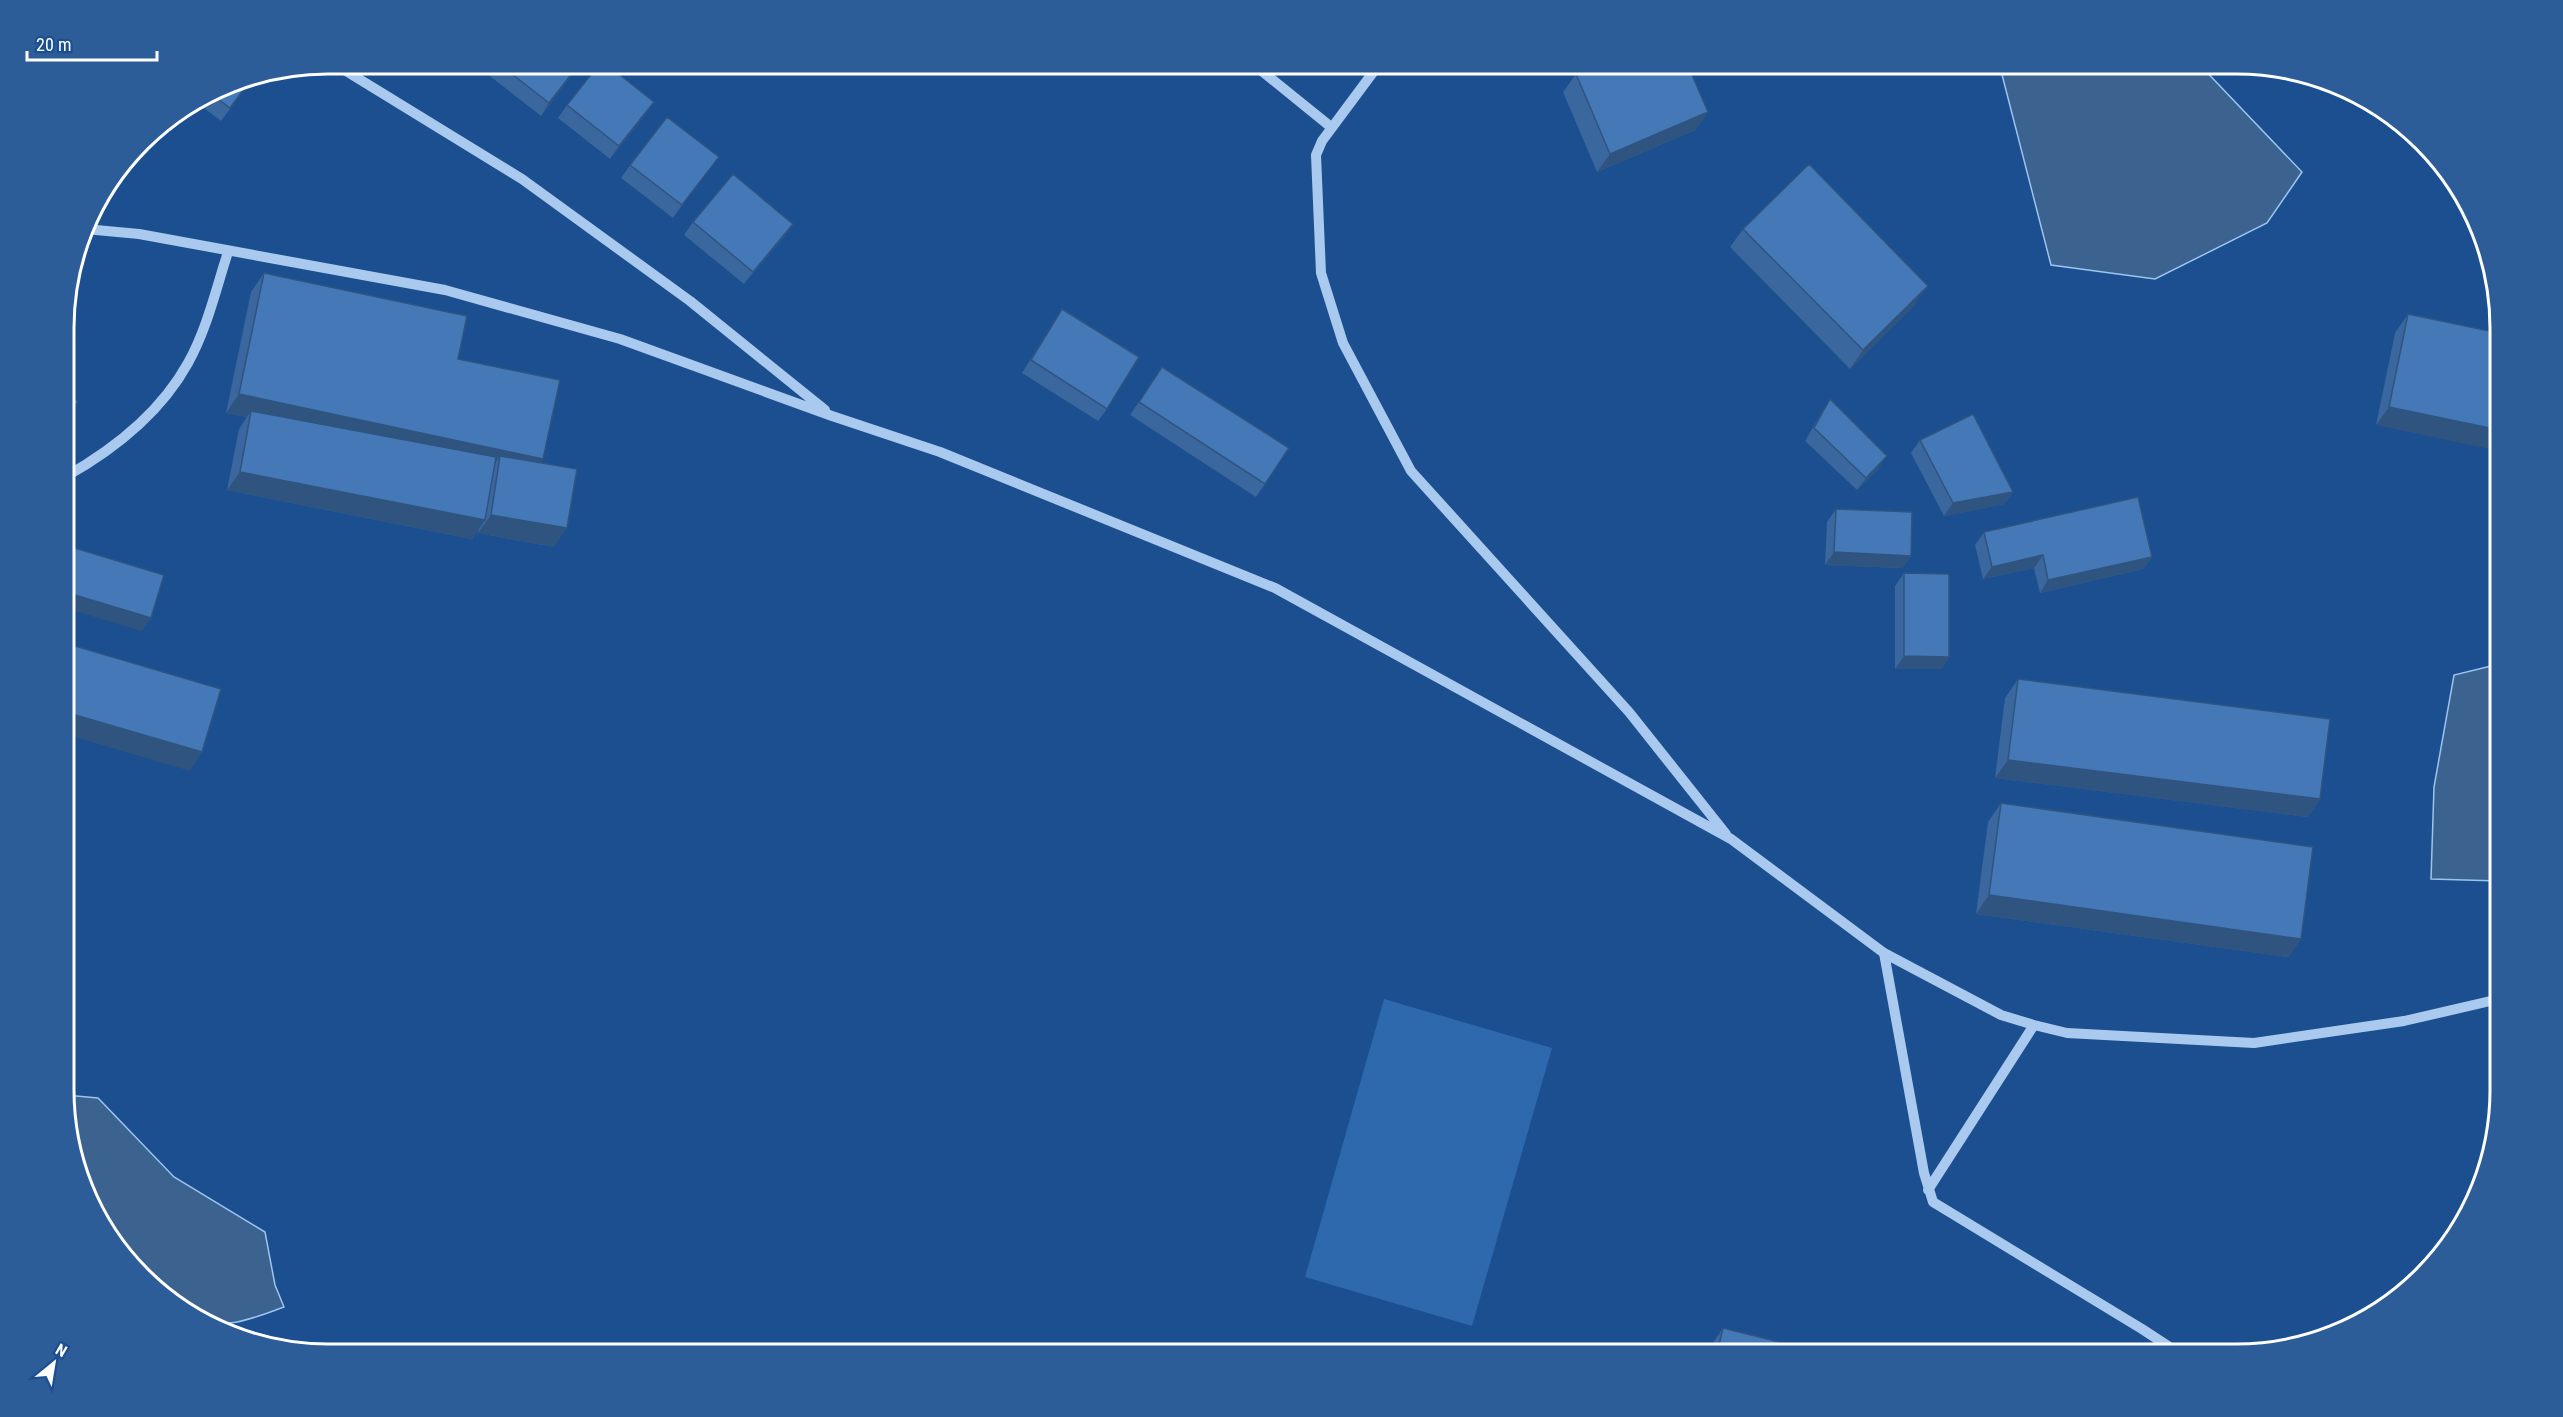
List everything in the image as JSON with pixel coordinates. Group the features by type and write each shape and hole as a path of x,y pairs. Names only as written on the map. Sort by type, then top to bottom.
{"lane":[{"path":"351,74 522,179 690,301 832,416"},
{"path":"1266,74 1331,127"},
{"path":"1372,74 1331,127 1316,155 1321,273 1343,343 1411,471 1629,712 1731,839"},
{"path":"93,230 139,234 445,290 620,339 832,416 940,452 1275,588 1731,839 1884,953 2001,1015 2067,1033 2254,1043 2404,1021 2490,1001"},
{"path":"74,472 92,462 152,412 188,364 206,321 228,252"},
{"path":"1884,953 1928,1190 1933,1202 2165,1344"},
{"path":"1928,1190 2034,1025"}],"shaded area":[{"path":"2002,74 2208,74 2302,172 2267,223 2155,279 2051,265"},
{"path":"2490,666 2490,881 2431,879 2434,787 2454,675"},
{"path":"1384,999 1552,1048 1472,1326 1305,1277"},
{"path":"74,1096 98,1098 174,1177 265,1232 275,1285 284,1307 229,1323 186,1301 173,1291 148,1269 116,1231 93,1187 82,1155 78,1139"}],"building":[{"path":"512,74 571,74 549,103"},
{"path":"591,74 619,74 654,102 619,146 567,105"},
{"path":"1576,74 1692,74 1708,112 1610,154"},
{"path":"245,87 230,108 218,99"},
{"path":"667,117 719,157 682,205 630,165"},
{"path":"1809,164 1928,286 1863,350 1743,229"},
{"path":"733,174 793,224 753,272 693,222"},
{"path":"264,273 467,316 458,359 560,380 543,459 239,394"},
{"path":"1062,309 1139,357 1107,409 1031,360"},
{"path":"2408,314 2490,331 2490,428 2389,407"},
{"path":"1162,367 1289,448 1265,484 1139,402"},
{"path":"1830,399 1887,456 1866,478 1814,428"},
{"path":"251,411 496,457 485,520 240,472"},
{"path":"1973,414 2013,492 1953,503 1920,440"},
{"path":"500,456 577,469 567,528 491,515"},
{"path":"2138,497 2152,557 2048,580 2043,555 1992,567 1984,532"},
{"path":"1836,509 1912,512 1911,556 1834,552"},
{"path":"74,548 164,575 151,618 74,595"},
{"path":"1904,573 1949,574 1949,657 1904,656"},
{"path":"74,646 221,689 202,752 74,715"},
{"path":"2018,679 2330,719 2320,799 2008,760"},
{"path":"2001,803 2313,847 2301,939 1989,895"},
{"path":"1723,1328 1787,1344 1719,1344"}]}
